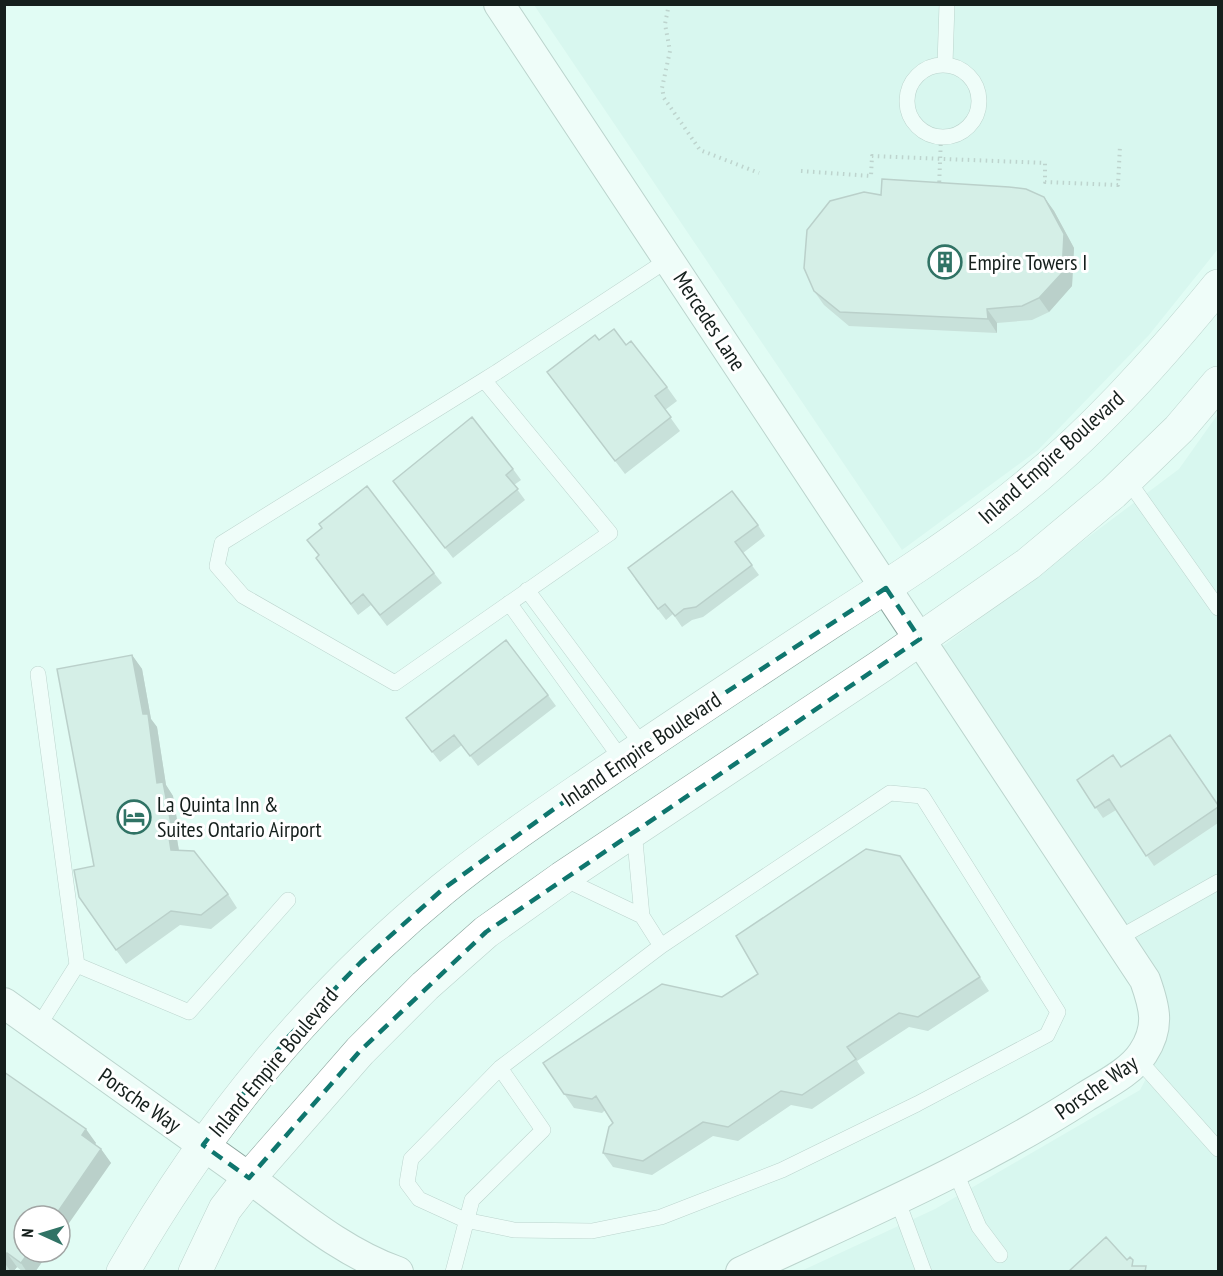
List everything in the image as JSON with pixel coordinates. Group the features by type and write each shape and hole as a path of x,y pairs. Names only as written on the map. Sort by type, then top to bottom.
{"main road":[{"name":"Inland Empire Boulevard","path":"123,1272 203,1145 288,1037 361,962 443,889 519,831 632,753 886,588 1010,499 1080,437 1168,347 1218,286"},
{"path":"195,1272 225,1209 249,1178 360,1052 425,986 486,932 562,878 920,639 1028,564 1126,479 1179,429 1218,383"}],"street":[{"name":"Mercedes Lane","path":"508,8 669,259 920,639"},
{"name":"Porsche Way","path":"741,1272 955,1171 1035,1129 1121,1074 1138,1059 1153,1033 1155,1007 1145,980 920,639"},
{"name":"Porsche Way","path":"4,1003 249,1178 290,1210 377,1264 398,1272"}],"lane":[{"path":"945,64 947,4"},
{"path":"945,64 966,73 974,81 980,103 977,114 962,132 941,138 928,135 918,127 910,117 907,105 913,81 921,72 945,64"},
{"path":"484,380 610,533 395,683 243,596 217,566 222,543 484,380 669,259"},
{"path":"1126,479 1218,608"},
{"path":"527,590 632,753"},
{"path":"509,603 632,753"},
{"path":"38,674 77,965 38,1027"},
{"path":"890,793 922,796 1058,1012 1047,1035 917,1104 782,1170 661,1217 592,1230 514,1230 465,1220 419,1198 407,1183 411,1159 500,1068 661,946 890,793"},
{"path":"634,830 642,916 661,946"},
{"path":"562,878 642,916"},
{"path":"1117,939 1218,882"},
{"path":"77,965 189,1012 288,900"},
{"path":"1138,1059 1218,1149"},
{"path":"453,1272 472,1200 543,1130 500,1068"},
{"path":"955,1171 979,1227 1000,1255"},
{"path":"897,1199 924,1272"}],"path":[{"path":"669,4 664,24 670,51 662,87 664,98 700,150 759,173"},
{"path":"939,196 941,138"},
{"path":"801,171 871,176 872,156 1045,163 1045,182 1118,185 1120,147"}],"highlighted area":[{"path":"886,588 920,639 486,932 360,1051 249,1178 203,1145 288,1037 361,962 443,889 622,760"}],"shaded area":[{"path":"534,5 1218,5 1218,249 1149,335 1038,450 902,550"},
{"path":"1218,414 1218,1271 799,1272 935,1209 1140,1090 1164,1045 1154,986 939,649 1179,469"}],"building":[{"name":"Empire Towers I","path":"882,179 1009,187 1026,189 1044,197 1064,234 1062,273 1039,298 1022,306 987,309 988,319 840,312 814,291 804,268 807,230 830,201 864,192 881,195"},
{"path":"614,329 626,345 631,341 667,387 655,396 671,417 615,461 547,372 595,335 599,340"},
{"path":"472,417 513,469 506,475 518,489 445,548 393,481"},
{"path":"367,486 434,573 380,615 363,594 351,604 316,558 319,555 307,540 322,528 319,524"},
{"path":"732,491 758,525 735,542 752,565 696,607 684,609 675,616 665,604 658,609 628,568"},
{"path":"506,640 548,695 470,756 454,735 432,752 406,718"},
{"name":"La Quinta Inn & Suites Ontario Airport","path":"132,655 143,714 148,714 157,783 163,782 171,824 167,825 171,850 194,851 228,894 201,915 171,911 116,950 79,897 74,870 94,866 57,669"},
{"path":"1170,735 1218,807 1146,856 1109,799 1095,808 1077,780 1113,755 1121,767"},
{"path":"866,849 900,856 980,977 918,1017 899,1013 847,1047 856,1059 802,1095 781,1091 728,1127 703,1122 643,1161 603,1153 609,1127 613,1123 596,1096 592,1099 564,1094 543,1063 662,984 722,997 758,974 736,936"},
{"path":"4,1072 86,1129 82,1135 101,1149 63,1204 12,1204 12,1257 7,1253 4,1256"},
{"path":"1106,1237 1127,1260 1130,1257 1133,1260 1132,1266 1146,1266 1145,1272 1068,1272"}],"place":[{"name":"Empire Towers I","path":"945,262"},
{"name":"La Quinta Inn & Suites Ontario Airport","path":"134,817"}]}
